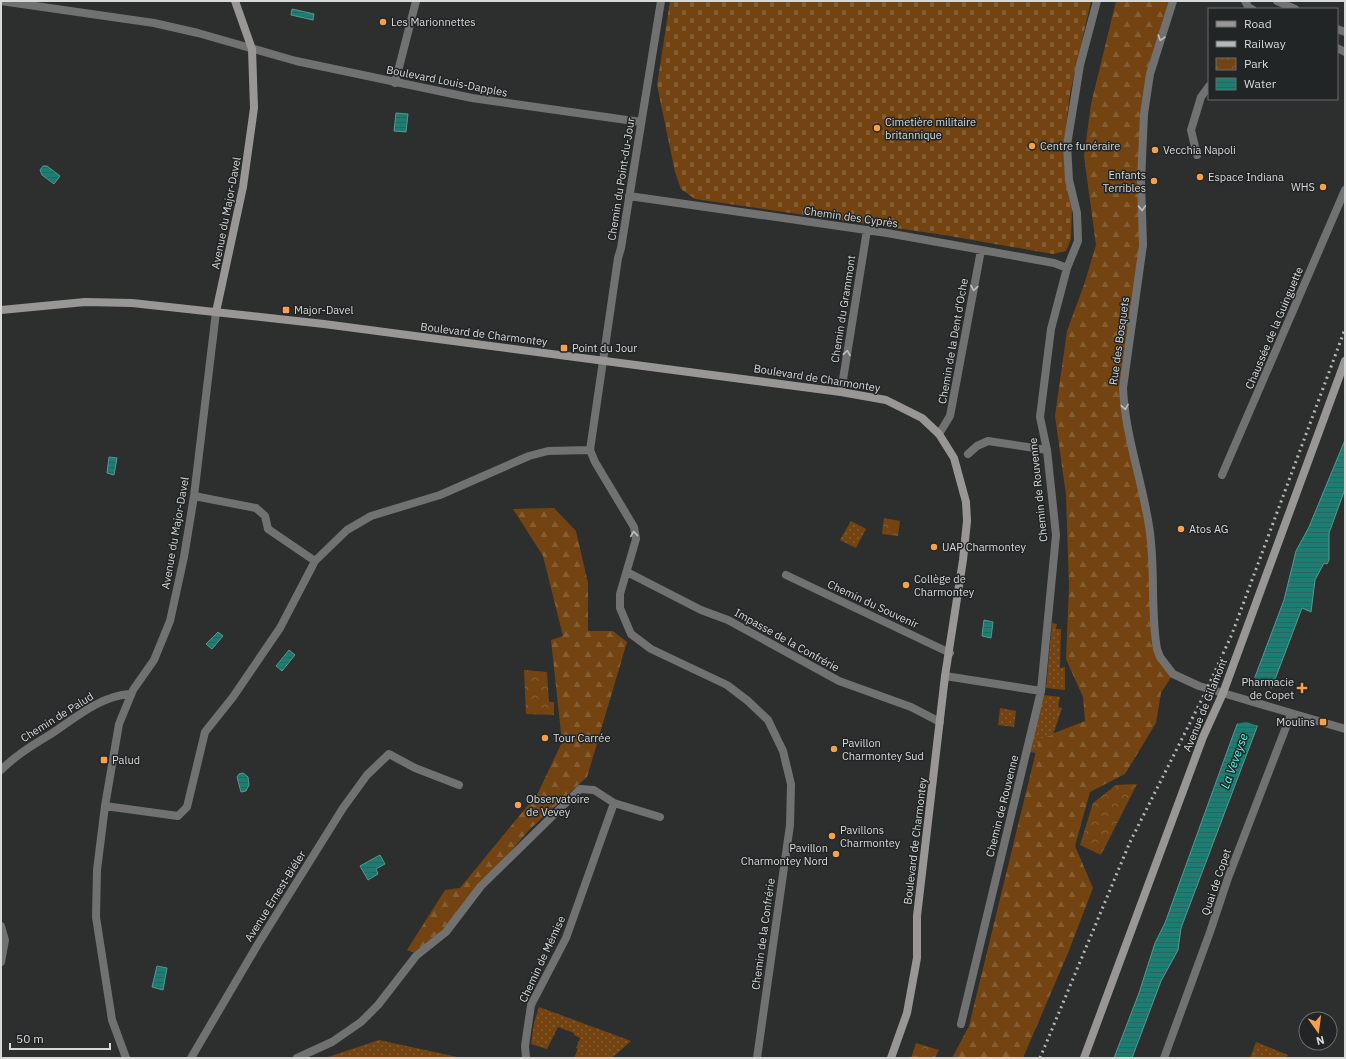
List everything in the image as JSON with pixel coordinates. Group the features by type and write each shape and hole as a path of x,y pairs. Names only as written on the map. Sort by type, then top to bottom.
{"street":[{"name":"Boulevard Louis-Dapples","path":"1,1 27,3 154,23 296,61 472,98 641,122"},
{"name":"Avenue du Major-Davel","path":"126,1058 112,1020 96,917 97,870 116,737 130,694 154,660 170,621 184,557 194,496 216,312 250,145 254,108 252,48 235,1"},
{"path":"395,83 416,1"},
{"name":"Chemin du Point-du-Jour","path":"590,450 618,258 621,248 660,1"},
{"name":"Chemin de Rouvenne","path":"961,1024 1041,691 1056,535 1047,450 1040,417 1051,329 1067,268 1078,241 1076,212 1069,180 1067,145 1080,64 1097,1"},
{"name":"Rue des Bosquets","path":"1173,1 1150,74 1144,114 1141,182 1143,245 1123,378 1125,410 1151,540 1155,639 1160,657 1173,674 1199,686 1276,710 1345,729"},
{"path":"1277,1 1293,8"},
{"path":"1197,155 1191,130 1201,97 1208,87"},
{"name":"Chaussée de la Guinguette","path":"1222,475 1345,190"},
{"name":"Chemin des Cyprès","path":"629,196 867,230 1054,263 1067,268"},
{"name":"Chemin du Grammont","path":"841,392 867,230"},
{"name":"Chemin de la Dent d'Oche","path":"940,434 950,416 965,341 980,250"},
{"name":"Boulevard de Charmontey","path":"1,310 85,302 132,303 324,324 841,392 886,400 903,407 922,418 940,434 954,458 966,502 967,521 950,653 945,676 917,916 917,958 907,1013 891,1058"},
{"name":"Avenue de Gilamont","path":"1084,1058 1203,737 1224,693 1345,360"},
{"path":"968,454 977,446 988,441 1047,450"},
{"path":"105,806 178,816 187,808 205,732 233,697 280,628 315,561 347,530 371,516 440,495 529,456 548,451 590,450 595,462 634,527 636,539 626,572"},
{"path":"194,496 256,508 265,516 268,529 315,561"},
{"name":"Chemin de la Confrérie","path":"626,572 620,594 620,608 631,634 651,649 727,685 748,701 768,720 783,751 792,784 790,825 757,1058"},
{"name":"Impasse de la Confrérie","path":"626,572 701,610 728,620 839,681 911,707 940,722"},
{"name":"Chemin du Souvenir","path":"786,575 950,653"},
{"path":"945,676 1041,691"},
{"name":"Chemin de Palud","path":"1,770 15,756 96,704 120,695 130,694"},
{"name":"Quai de Copet","path":"1164,1058 1228,878 1291,714"},
{"name":"Avenue Ernest-Biéler","path":"191,1058 258,944 343,808 367,775 389,754 415,768 459,785"},
{"path":"297,1058 332,1042 361,1022 378,1005 416,956 446,932 481,886 580,789 594,790 614,803 660,817"},
{"name":"Chemin de Mémise","path":"526,1058 525,1046 531,1005 566,938 614,803"},
{"path":"1,926 5,940 1,962"}],"green space":[{"path":"670,1 1091,1 1070,94 1064,142 1072,208 1071,239 1066,251 1053,254 944,235 695,199 681,189 675,172 657,85"},
{"path":"1116,1 1173,1 1147,94 1143,226 1123,388 1143,492 1157,649 1173,674 1161,693 1156,723 1125,774 1090,792 1075,846 1093,888 1068,953 1023,1058 952,1058 969,1026 1039,739 1085,721 1083,697 1066,659 1069,587 1066,495 1055,416 1067,331 1084,285 1096,245 1084,156 1091,104"},
{"path":"554,508 576,531 588,583 588,631 613,631 627,642 587,777 529,830 445,928 415,953 407,950 445,890 460,888 538,793 562,742 551,640 563,636 543,556 513,509"},
{"path":"884,518 900,521 898,536 882,534"},
{"path":"851,521 866,529 856,548 840,540"},
{"path":"1052,623 1057,624 1056,629 1061,629 1060,668 1065,667 1065,690 1046,688"},
{"path":"524,670 547,672 549,702 554,702 554,715 526,714"},
{"path":"1044,695 1060,697 1058,707 1062,708 1053,735 1039,739 1036,753 1029,752"},
{"path":"1000,708 1016,711 1014,727 998,725"},
{"path":"1137,784 1101,855 1080,845 1093,803 1116,785"},
{"path":"539,1007 631,1041 612,1058 574,1058 578,1049 576,1048 580,1038 574,1035 574,1033 558,1027 547,1049 531,1044 534,1023"},
{"path":"379,1040 462,1058 325,1058"},
{"path":"1256,1042 1288,1055 1286,1058 1250,1058"},
{"path":"916,1043 939,1050 935,1058 911,1058"}],"water":[{"path":"292,9 314,14 313,20 291,15"},
{"path":"396,113 408,114 406,132 394,131"},
{"path":"43,166 47,166 60,176 54,184 42,175 40,170"},
{"name":"La Veveyse","path":"1345,440 1345,489 1329,533 1329,560 1327,564 1324,563 1315,580 1311,612 1302,608 1181,928 1178,950 1161,981 1132,1058 1114,1058 1139,993 1155,943 1165,923 1284,600 1296,551 1309,527"},
{"path":"109,457 117,458 114,475 107,473"},
{"path":"984,620 993,622 991,638 982,636"},
{"path":"218,632 223,636 212,649 206,644"},
{"path":"289,650 295,655 282,671 276,666"},
{"path":"243,773 248,777 249,785 246,791 241,792 237,777 239,774"},
{"path":"380,855 385,864 376,869 378,874 368,880 360,866"},
{"path":"157,966 167,968 163,990 152,987"}],"pier":[{"path":"1253,676 1260,684 1273,689 1259,726 1246,722 1235,724"}],"railway":[{"path":"1040,1058 1130,842 1207,689 1232,634 1345,329"}],"place":[{"name":"Les Marionnettes","path":"383,22"},
{"name":"Cimetière militaire britannique","path":"877,128"},
{"name":"Centre funéraire","path":"1032,146"},
{"name":"Vecchia Napoli","path":"1155,150"},
{"name":"Espace Indiana","path":"1200,177"},
{"name":"Enfants Terribles","path":"1154,181"},
{"name":"WHS","path":"1323,187"},
{"name":"Major-Davel","path":"286,310"},
{"name":"Point du Jour","path":"564,348"},
{"name":"Atos AG","path":"1181,529"},
{"name":"UAP Charmontey","path":"934,547"},
{"name":"Collège de Charmontey","path":"906,585"},
{"name":"Pharmacie de Copet","path":"1302,688"},
{"name":"Moulins","path":"1323,722"},
{"name":"Tour Carrée","path":"545,738"},
{"name":"Pavillon Charmontey Sud","path":"834,749"},
{"name":"Palud","path":"104,760"},
{"name":"Observatoire de Vevey","path":"518,805"},
{"name":"Pavillons Charmontey","path":"832,836"},
{"name":"Pavillon Charmontey Nord","path":"836,854"}]}
